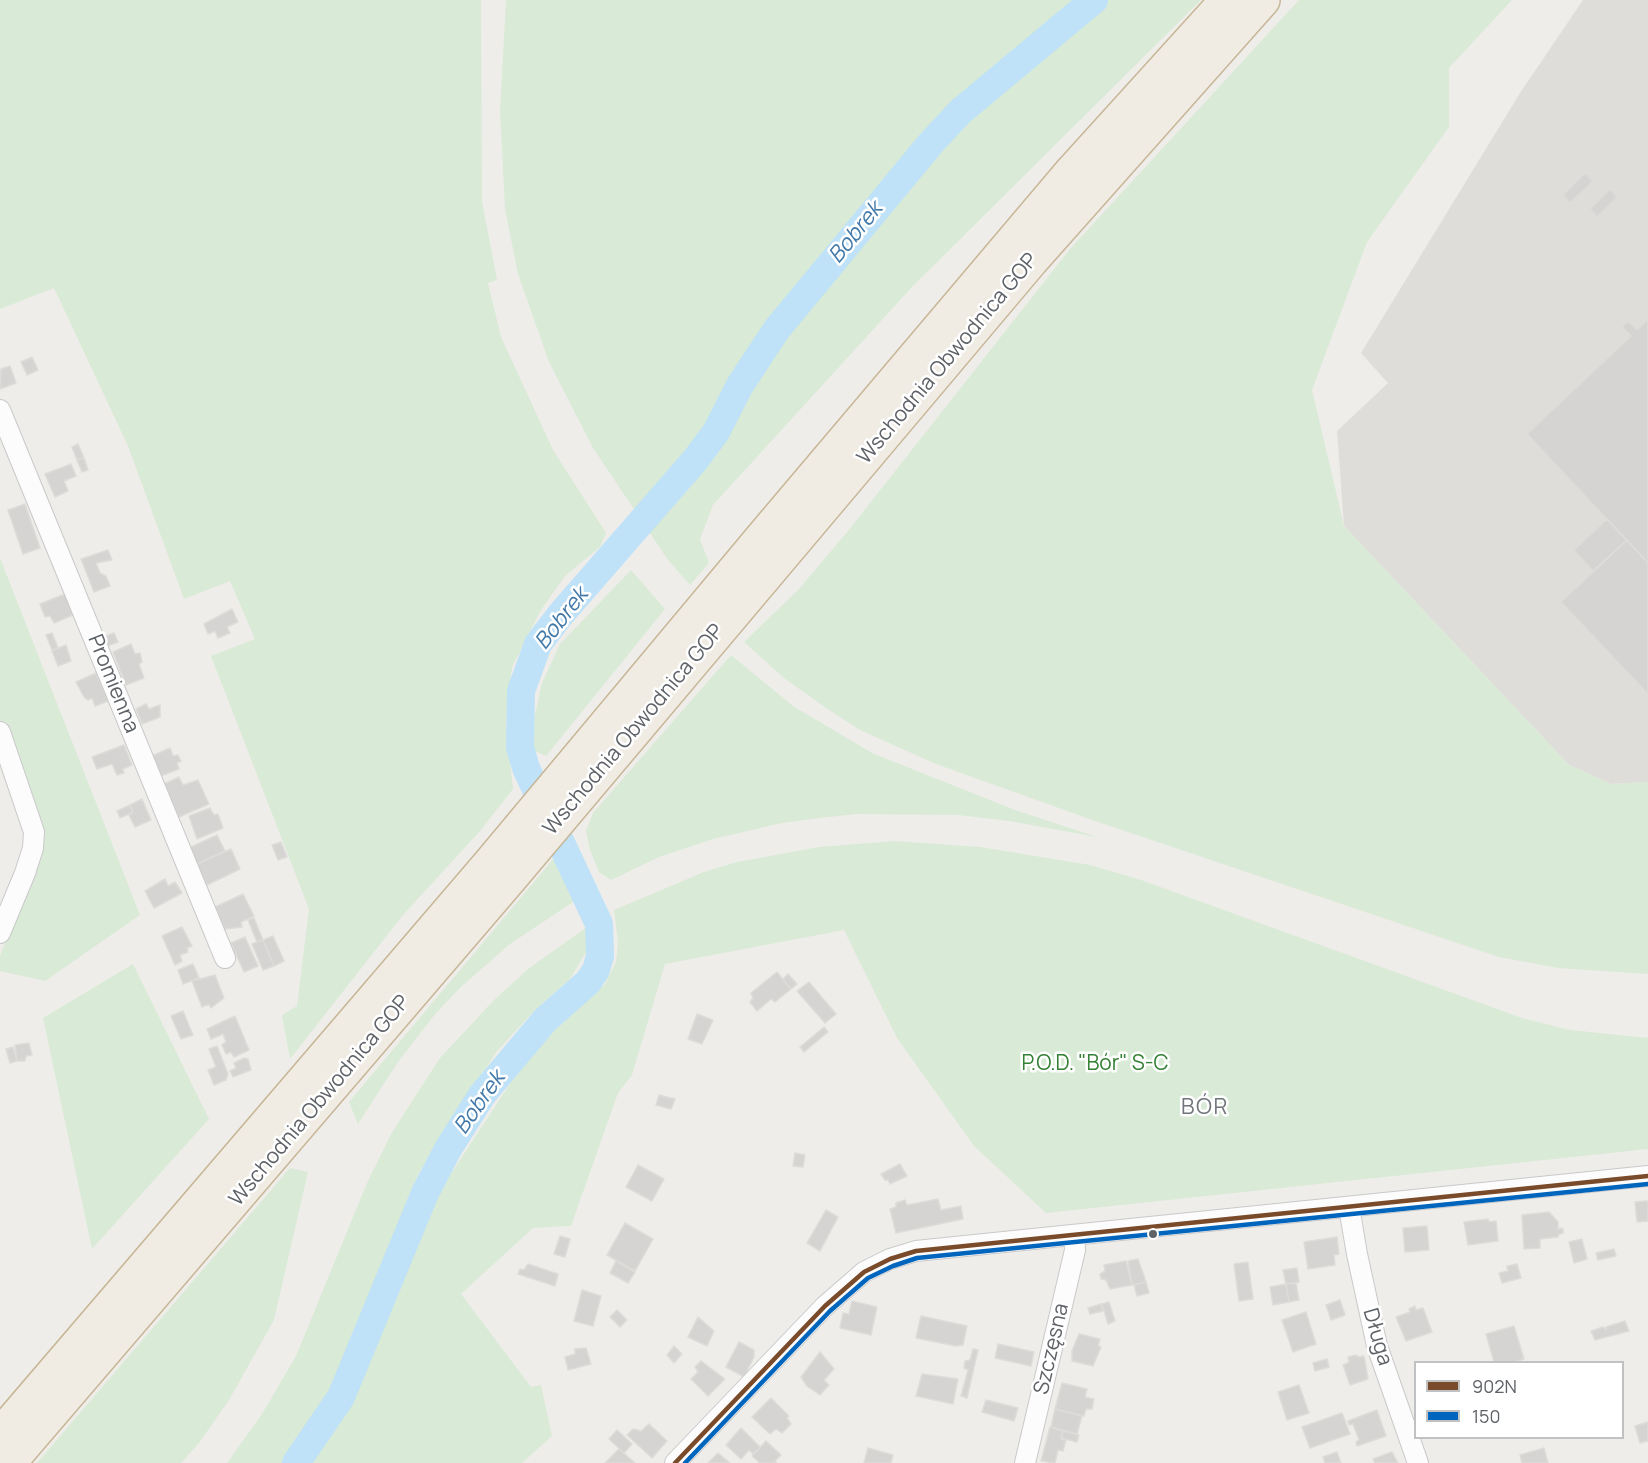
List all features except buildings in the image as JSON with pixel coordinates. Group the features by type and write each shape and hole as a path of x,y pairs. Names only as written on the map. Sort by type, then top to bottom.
{"highway":[{"name":"Wschodnia Obwodnica GOP","path":"773,544 1072,171 1227,0"},
{"name":"Wschodnia Obwodnica GOP","path":"9,1463 498,854 773,544 1263,0"},
{"name":"Wschodnia Obwodnica GOP","path":"0,1435 220,1200"}],"street":[{"name":"Promienna","path":"0,410 225,958"},
{"path":"0,732 34,832 33,848 25,873 0,933"},
{"path":"675,1463 825,1306 864,1272 890,1259 916,1251 1648,1176"},
{"name":"Długa","path":"1350,1207 1357,1254 1377,1346 1418,1463"},
{"name":"Szczęsna","path":"1025,1463 1075,1250 1074,1235"}],"shaded area":[{"path":"1583,0 1648,0 1648,782 1611,784 1569,765 1344,526 1337,431 1388,383 1361,353 1520,93"}],"green space":[{"path":"0,0 481,0 482,201 497,280 488,283 501,337 553,450 606,533 600,547 565,576 541,610 512,667 506,723 513,789 480,831 403,915 290,1059 282,1015 297,1006 309,909 211,656 255,639 230,581 184,599 128,446 54,288 0,309"},
{"path":"506,0 1201,0 912,287 713,505 700,539 709,563 690,585 668,560 593,448 549,362 518,274 505,209 500,110"},
{"path":"1299,0 1512,0 1449,68 1449,127 1367,242 1312,390 1344,526 1569,765 1611,784 1648,782 1648,974 1558,968 1499,957 1098,822 936,764 860,730 784,678 744,642 798,590 848,531 1070,249"},
{"path":"0,558 140,915 45,981 0,971 0,956 45,838 0,727"},
{"path":"631,570 665,609 546,756 533,750 532,729 542,683 560,644"},
{"path":"731,655 793,706 872,753 1015,810 1097,837 1009,821 958,815 856,814 782,823 713,839 659,857 611,880 599,872 590,850 586,831 593,813"},
{"name":"P.O.D. \"Bór\" S-C","path":"895,841 980,847 1090,865 1141,880 1522,1018 1570,1030 1648,1038 1648,1149 1046,1213 974,1146 897,1038 844,930 665,964 632,1075 618,1093 571,1226 533,1228 461,1294 531,1387 541,1385 552,1436 522,1463 227,1463 262,1414 296,1356 367,1183 391,1134 440,1058 494,1000 528,969 587,927 590,946 569,980 535,1010 497,1051 420,1171 390,1245 410,1259 435,1198 517,1073 550,1032 605,984 616,962 618,942 614,910 704,872 737,862 819,847"},
{"path":"555,857 576,900 510,944 461,987 436,1013 398,1062 358,1124 349,1102"},
{"path":"133,964 209,1119 92,1249 43,1018"},
{"path":"290,1168 308,1172 274,1320 229,1400 199,1443 181,1463 37,1463"}],"waterway":[{"name":"Bobrek","path":"296,1463 341,1397 425,1193 448,1149 482,1095 545,1020 588,982 596,970 600,956 599,924 526,768 520,747 521,691 538,644 561,614 696,459 716,432 740,385 777,329 931,143 961,111 1094,0"}],"transit line":[{"name":"902N","path":"675,1463 825,1306 864,1272 890,1259 916,1251 1648,1176"},
{"name":"150","path":"685,1463 830,1311 868,1278 917,1258 1648,1184"}],"district":[{"name":"BÓR","path":"1205,1108"}]}
